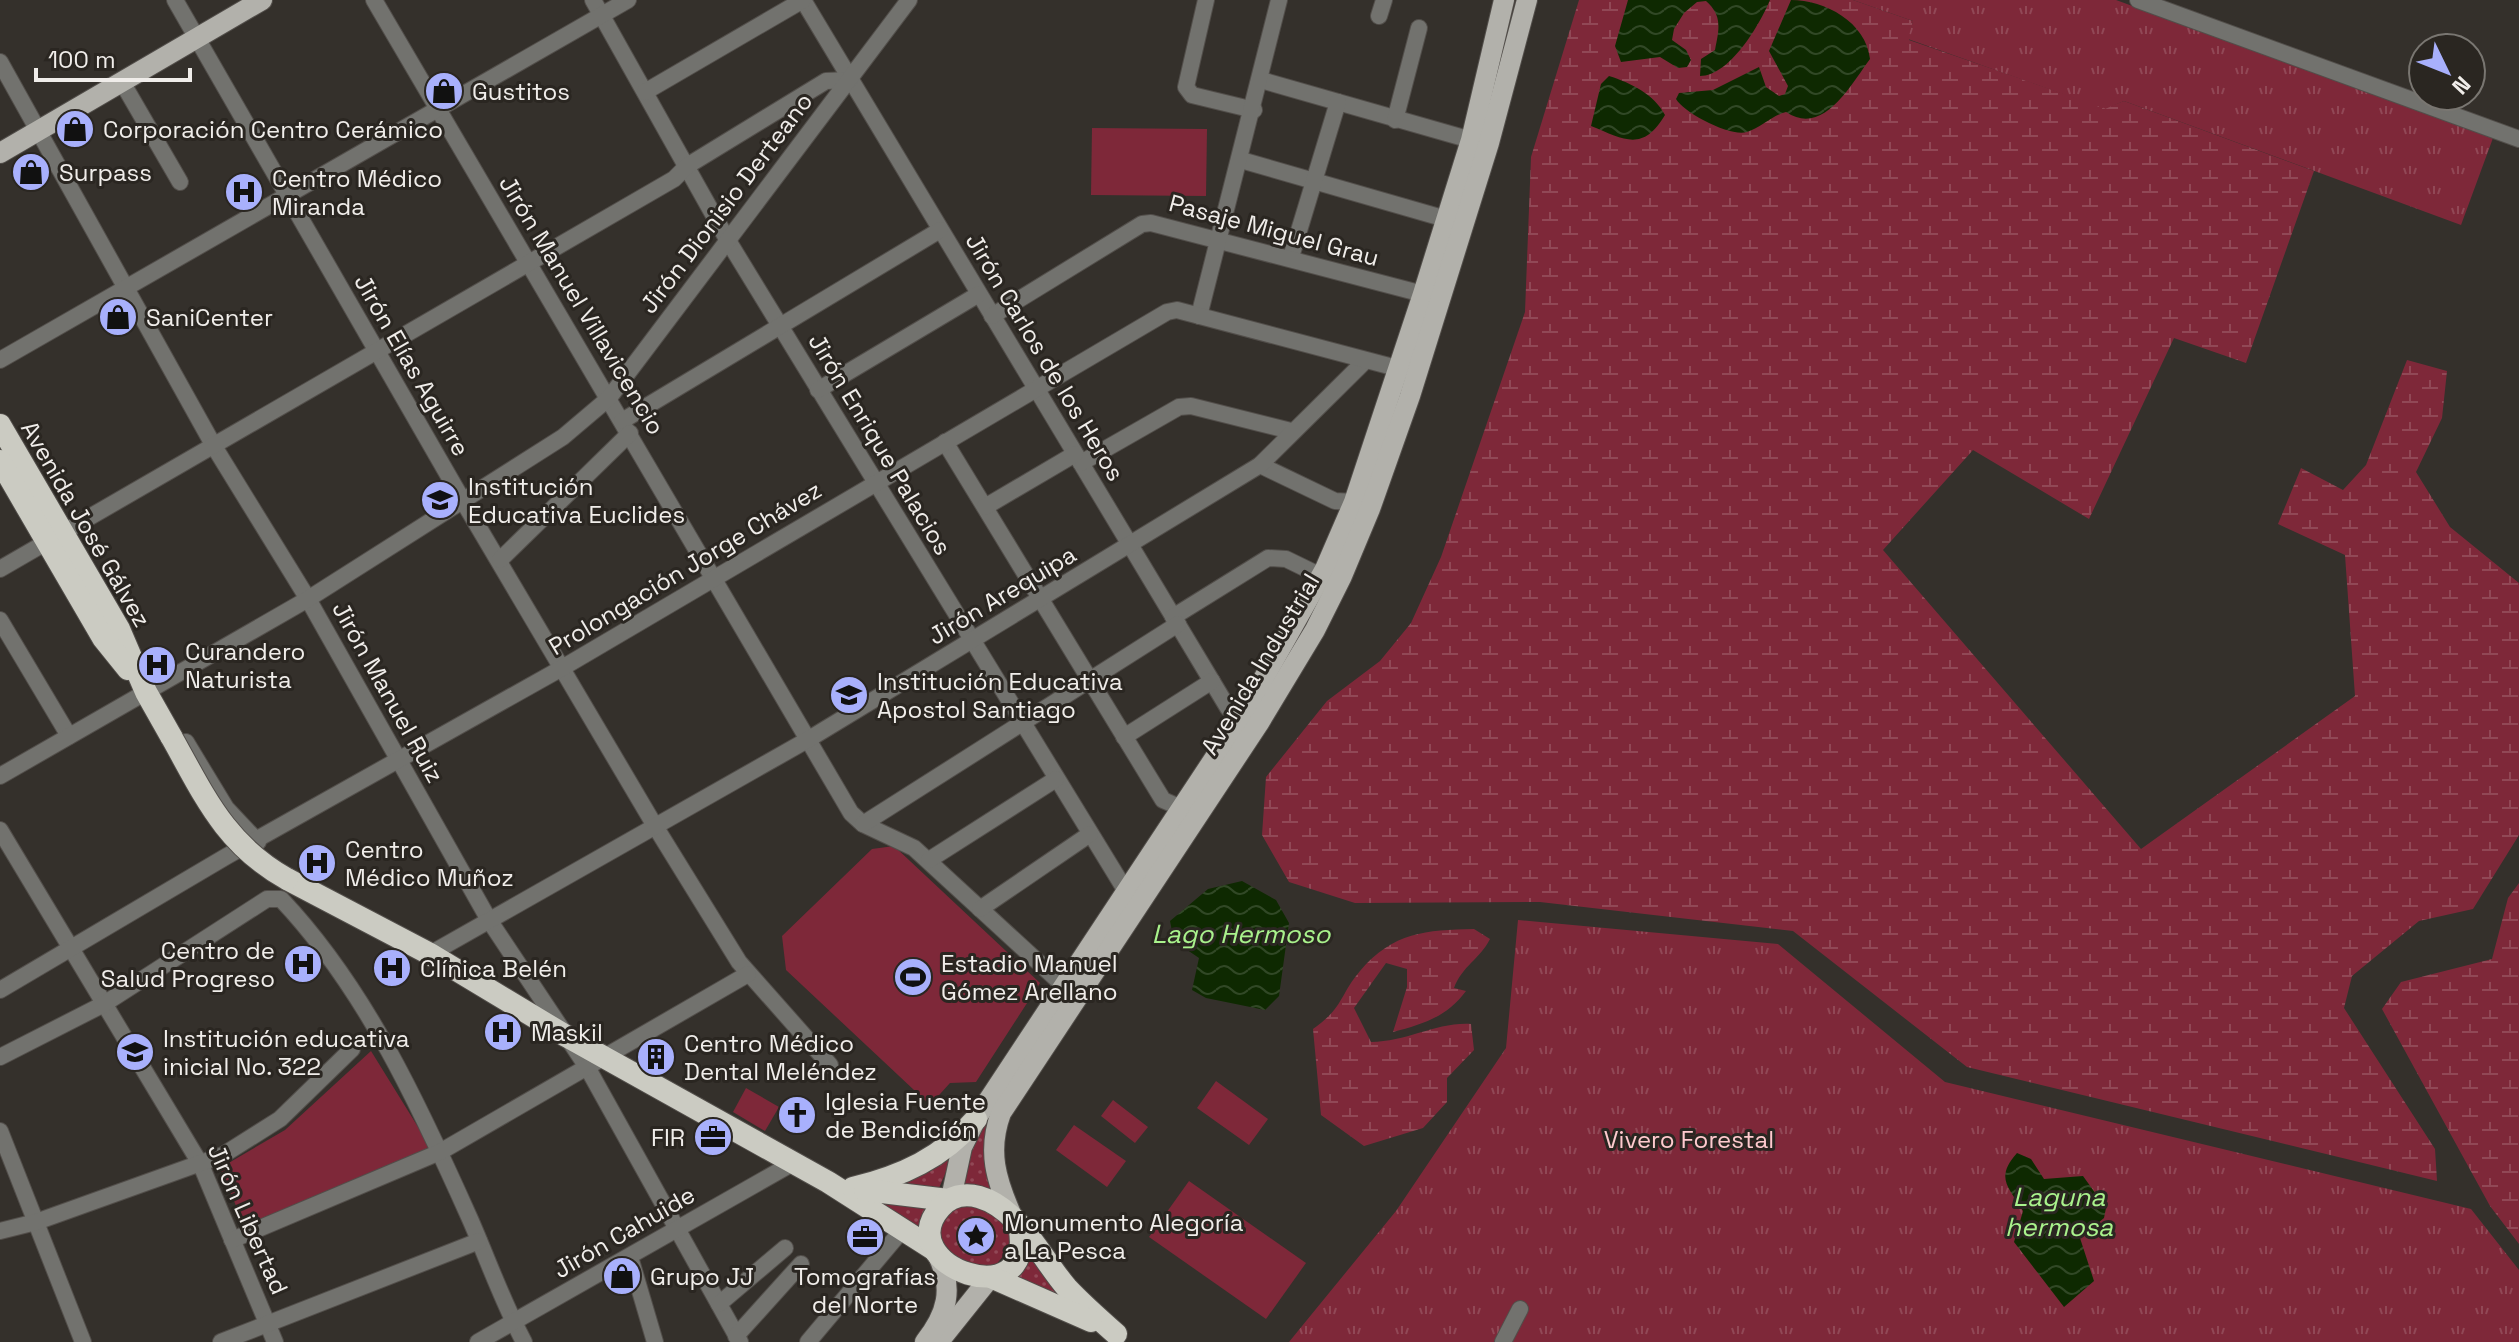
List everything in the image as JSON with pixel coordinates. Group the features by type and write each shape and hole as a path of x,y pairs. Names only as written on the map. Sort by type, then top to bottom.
{"highway":[{"name":"Avenida José Gálvez","path":"0,425 55,537"},
{"name":"Avenida José Gálvez","path":"0,461 119,629 147,694 229,835 287,887 430,954 566,1036 609,1057 828,1182 936,1252"},
{"path":"853,1188 932,1159 947,1150 976,1119"},
{"name":"Avenida José Gálvez","path":"828,1182 853,1188 950,1199"},
{"path":"950,1199 984,1199 1015,1221 1069,1290 1122,1338 991,1278 967,1274 936,1252 932,1221 950,1199"},
{"path":"991,1278 1018,1256 1015,1221"}],"main road":[{"path":"0,153 262,0"},
{"name":"Avenida Industrial","path":"1015,1221 994,1166 994,1132 1001,1113 1130,899 1315,630 1370,509 1408,371 1423,294 1471,140 1504,0"},
{"name":"Avenida Industrial","path":"950,1199 962,1147 976,1119 1062,984 1130,899 1179,807 1251,719 1321,576 1408,371 1489,143 1527,0"},
{"path":"925,1342 946,1305 946,1275 936,1252"},
{"path":"939,1342 991,1278"}],"street":[{"name":"Jirón Elías Aguirre","path":"175,0 463,501 655,826 748,974 830,1065"},
{"name":"Jirón Manuel Villavicencio","path":"374,0 851,813 863,824"},
{"name":"Jirón Enrique Palacios","path":"593,0 727,239 1130,899"},
{"path":"0,360 628,0"},
{"path":"645,92 803,0"},
{"name":"Jirón Carlos de los Heros","path":"803,0 1228,708 1251,719"},
{"name":"Jirón Dionisio Derteano","path":"0,776 308,599 563,437 609,398 909,0"},
{"path":"1206,0 1186,87 1192,95 1254,110"},
{"path":"1199,316 1264,81 1279,0"},
{"path":"2138,0 2519,139"},
{"path":"1395,120 1419,28"},
{"name":"Jirón Manuel Ruiz","path":"0,62 215,448 308,599 489,920 587,1067 738,1339"},
{"path":"0,569 530,265 674,179 687,166 826,81 850,80"},
{"path":"1264,81 1471,140"},
{"path":"122,82 180,182"},
{"path":"1291,257 1338,102"},
{"path":"1241,160 1446,219"},
{"name":"Pasaje Miguel Grau","path":"992,316 1142,224 1151,223 1219,238 1423,294"},
{"path":"500,560 626,427 781,326 940,230"},
{"path":"818,390 979,294"},
{"name":"Prolongación Jorge Chávez","path":"0,990 227,856 258,842 562,668 1167,312 1177,310 1408,371"},
{"name":"Jirón Arequipa","path":"430,954 809,739 1260,465 1365,361"},
{"path":"985,507 1179,407 1191,406 1291,431"},
{"path":"945,442 1163,800 1179,807"},
{"path":"1260,465 1335,501 1354,502"},
{"path":"863,824 1091,679 1268,558 1286,559 1321,576"},
{"path":"0,620 69,736"},
{"path":"1124,737 1212,681"},
{"path":"147,694 163,705 226,808 258,842"},
{"path":"929,860 1056,779"},
{"path":"863,824 896,837 929,860 1062,984"},
{"name":"Jirón Libertad","path":"0,830 201,1165 275,1342"},
{"path":"980,909 1090,834"},
{"path":"287,887 304,923"},
{"path":"287,887 304,923 377,1031 440,1152 524,1342"},
{"path":"0,1057 104,1004 287,887"},
{"path":"232,1240 440,1152 748,974"},
{"path":"0,1231 36,1222 201,1165 280,1119 352,1049"},
{"path":"0,1131 83,1342"},
{"name":"Jirón Cahuide","path":"478,1342 793,1163"},
{"path":"808,1342 903,1229"},
{"path":"221,1342 479,1241"},
{"path":"719,1304 785,1248"},
{"path":"630,1257 655,1342"},
{"path":"738,1339 801,1264"},
{"path":"1503,1342 1520,1309"}],"green space":[{"path":"1579,0 1853,0 1913,21 1909,40 2105,108 2124,101 2314,171 2246,363 2174,338 2089,519 1973,450 1883,550 2141,849 2355,696 2345,555 2278,524 2301,468 2343,490 2366,465 2407,360 2447,371 2442,418 2416,472 2450,527 2519,583 2519,835 2473,909 2419,921 2352,976 2344,1008 2435,1149 2437,1181 1967,1067 1793,931 1540,902 1355,903 1289,882 1262,835 1266,777 1327,701 1380,661 1411,623 1441,557 1525,312 1531,157"},
{"path":"1853,0 2116,0 2407,107 2407,112 2422,112 2493,138 2461,225 2124,101 2105,109 1908,39 1913,21"},
{"path":"1092,128 1207,129 1206,196 1091,195"},
{"name":"Estadio Manuel Gómez Arellano","path":"894,846 1040,983 976,1082 950,1083 930,1105 786,970 782,936 872,849"},
{"path":"2519,883 2519,1244 2490,1206 2382,1009 2401,982 2492,959 2508,898"},
{"name":"Vivero Forestal","path":"1518,920 1778,944 1945,1082 2471,1209 2519,1270 2519,1342 1289,1342 1396,1211 1506,1048"},
{"path":"1474,929 1490,939 1454,988 1466,991 1442,1013 1393,1032 1407,987 1407,969 1386,963 1354,1008 1371,1042 1397,1039 1446,1026 1471,1024 1474,1050 1447,1078 1447,1102 1423,1128 1364,1146 1321,1115 1313,1029 1336,1008 1360,971 1385,948 1426,932"},
{"path":"371,1051 431,1148 245,1227 220,1168 285,1130"},
{"path":"1216,1081 1268,1119 1249,1145 1197,1108"},
{"path":"746,1088 779,1107 765,1131 733,1112"},
{"path":"1113,1100 1148,1127 1135,1143 1101,1116"},
{"path":"994,1111 984,1149 993,1190 962,1187 964,1153"},
{"path":"1074,1125 1126,1161 1107,1187 1056,1150"},
{"path":"952,1158 939,1188 901,1185"},
{"path":"1189,1181 1306,1263 1266,1319 1149,1237"},
{"path":"871,1198 931,1203 921,1230"},
{"path":"960,1203 982,1205 1011,1228 1008,1250 995,1266 961,1263 938,1237 939,1225"},
{"path":"1031,1254 1071,1301 1009,1279"}],"water":[{"path":"1628,0 1770,0 1751,35 1733,58 1711,74 1700,76 1701,59 1715,50 1718,36 1715,12 1706,1 1697,2 1684,13 1674,29 1672,40 1686,50 1691,60 1687,67 1678,68 1660,57 1621,62 1615,46"},
{"path":"1791,0 1817,4 1842,16 1861,34 1867,46 1870,59 1834,105 1812,118 1799,118 1786,112 1752,130 1739,133 1708,123 1681,105 1676,99 1679,93 1713,90 1759,67 1766,87 1779,96 1785,94 1788,86 1769,51"},
{"path":"1609,76 1641,90 1655,101 1665,115 1649,134 1632,140 1591,126 1601,84"},
{"name":"Lago Hermoso","path":"1242,881 1276,900 1289,923 1279,996 1265,1010 1206,998 1192,990 1199,958 1174,941 1170,921 1208,889"},
{"name":"Laguna hermosa","path":"2017,1153 2031,1159 2044,1179 2083,1176 2106,1208 2104,1218 2080,1238 2094,1281 2064,1307 2014,1242 2023,1211 2005,1176"}],"place":[{"name":"Gustitos","path":"444,91"},
{"name":"Corporación Centro Cerámico","path":"75,129"},
{"name":"Surpass","path":"31,172"},
{"name":"Centro Médico Miranda","path":"244,192"},
{"name":"SaniCenter","path":"118,317"},
{"name":"Institución Educativa Euclides","path":"440,500"},
{"name":"Curandero Naturista","path":"157,665"},
{"name":"Institución Educativa Apostol Santiago","path":"849,695"},
{"name":"Centro Médico Muñoz","path":"317,863"},
{"name":"Centro de Salud Progreso","path":"303,964"},
{"name":"Clínica Belén","path":"392,968"},
{"name":"Estadio Manuel Gómez Arellano","path":"913,977"},
{"name":"Maskil","path":"503,1032"},
{"name":"Institución educativa inicial No. 322","path":"135,1052"},
{"name":"Centro Médico Dental Meléndez","path":"656,1057"},
{"name":"Iglesia Fuente de Bendicíón","path":"797,1115"},
{"name":"FIR","path":"713,1137"},
{"name":"Monumento Alegoría a La Pesca","path":"976,1236"},
{"name":"Tomografías del Norte","path":"865,1237"},
{"name":"Grupo JJ","path":"622,1276"}]}
